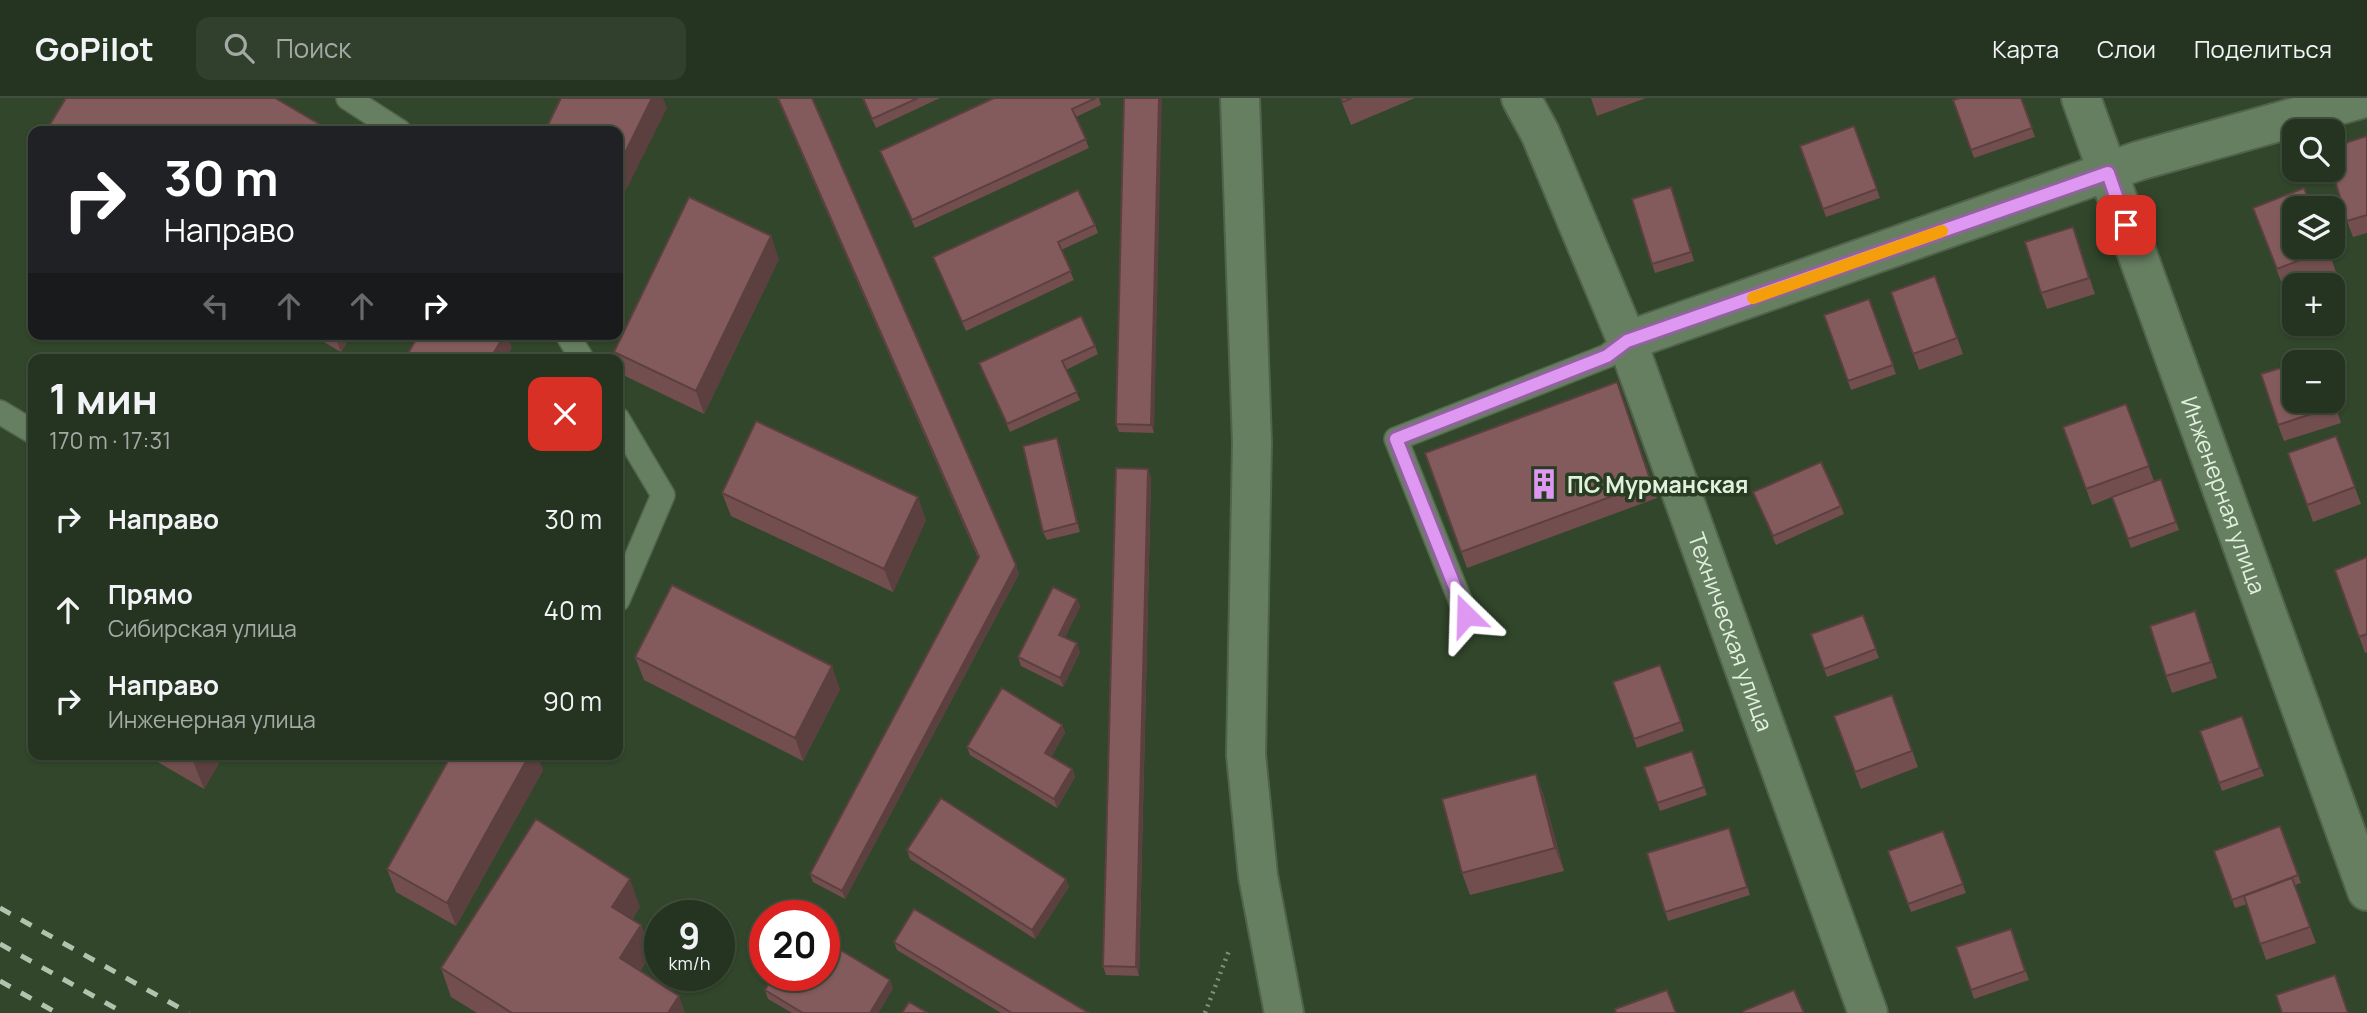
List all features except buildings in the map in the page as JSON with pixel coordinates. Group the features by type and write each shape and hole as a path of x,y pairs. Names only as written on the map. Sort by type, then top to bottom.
{"street":[{"path":"1240,98 1252,443 1246,755 1258,876 1284,1013"},
{"name":"Техническая улица","path":"1521,98 1540,133 1627,341 1868,1013"},
{"name":"Инженерная улица","path":"2081,98 2367,891"},
{"path":"1627,341 2138,161 2364,98"}],"lane":[{"path":"348,98 391,126"},
{"path":"1466,615 1396,439 1607,356 1627,341"},
{"path":"0,412 28,429"},
{"path":"623,427 663,495 623,588"}],"railway":[{"path":"0,908 189,1013"},
{"path":"0,944 124,1013"},
{"path":"0,981 57,1013"}],"slow traffic":[{"path":"1753,298 1942,231"}],"place":[{"name":"ПС Мурманская","path":"1544,484"}],"route":[{"path":"1466,615 1396,439 1607,356 1627,341 2108,173 2126,225"}]}
